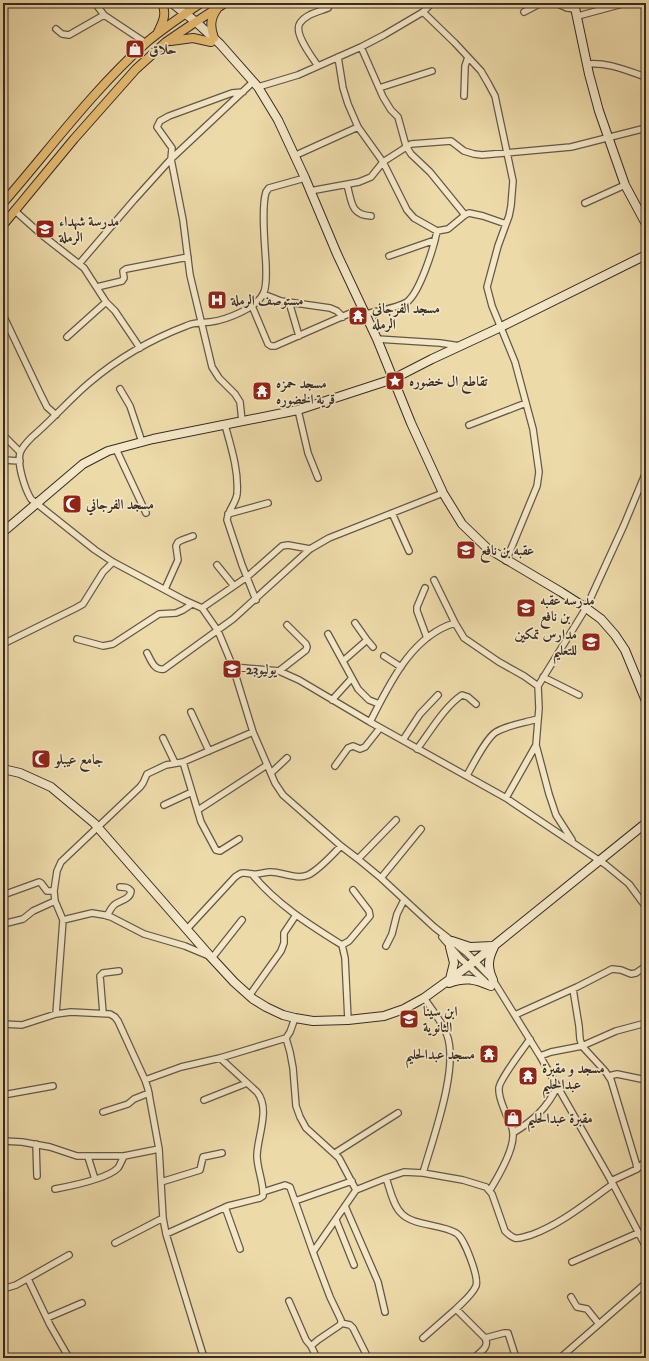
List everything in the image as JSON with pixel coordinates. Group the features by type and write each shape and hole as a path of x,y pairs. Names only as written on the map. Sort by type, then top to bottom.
{"main road":[{"path":"158,34 164,20 165,13 163,3"},
{"path":"3,203 97,92 146,44 201,3"},
{"path":"3,225 74,139 136,69 166,42 225,3"},
{"path":"166,42 184,38 213,40 211,22 214,13 218,8"}],"street":[{"path":"95,3 104,15 146,44"},
{"path":"163,3 183,15 230,56 256,84 278,120 377,340 411,423 443,493 462,524 487,548 506,561 586,608 601,619 615,635 625,650 646,701"},
{"path":"172,3 183,15"},
{"path":"79,264 171,159 243,92 256,84 281,81 361,47 423,12 432,3"},
{"path":"524,12 542,3"},
{"path":"556,3 576,10 626,3"},
{"path":"318,66 299,36 298,27 299,24 309,15 328,8"},
{"path":"576,10 599,111 608,139 625,185 646,224"},
{"path":"423,12 481,71 495,96 513,181 511,206 494,258 487,287 492,306 515,362 537,451 539,472 537,486 506,561"},
{"path":"56,29 64,35 69,35 104,15"},
{"path":"361,47 379,88 391,110 398,117 406,146 430,172 464,215"},
{"path":"338,57 343,88 358,127 383,162 410,215 419,222 437,231 450,228 464,215 469,213 506,224"},
{"path":"464,96 465,66 468,57"},
{"path":"588,64 597,63 606,65 646,77"},
{"path":"379,88 432,71"},
{"path":"242,421 240,402 235,394 219,378 212,367 190,275 182,213 171,159 172,147 157,127 160,121 186,110 232,93 243,92"},
{"path":"294,156 358,127"},
{"path":"310,191 347,185 366,180 377,171 383,162 406,146 414,143 451,142 464,151 474,154 508,153 571,148 646,128"},
{"path":"305,178 269,188 266,192 264,206 266,272 263,294 252,306 223,319 188,325 167,334 117,362 91,381 26,443 20,452 23,479 27,492 31,499 95,550 113,562 202,608 218,631 233,667 253,732 275,783 283,795 341,846 381,878 472,963 503,996 540,1056 612,1183 646,1247"},
{"path":"347,185 354,209 360,214 371,216"},
{"path":"585,203 625,185"},
{"path":"14,210 42,235 84,268 106,302 115,312 140,348"},
{"path":"252,306 270,346 275,346 343,316 403,304 409,300 419,283 433,250 437,231"},
{"path":"389,256 435,240"},
{"path":"3,532 83,464 95,457 116,449 142,442 298,410 393,379 646,255"},
{"path":"97,287 122,281 124,278 123,272 126,269 188,257"},
{"path":"263,294 289,302 330,308 343,316"},
{"path":"67,337 106,302"},
{"path":"289,302 299,336"},
{"path":"3,315 41,395 48,407 56,415"},
{"path":"377,340 440,343 461,346"},
{"path":"120,389 130,406 142,442"},
{"path":"469,425 526,403"},
{"path":"298,410 308,453 318,478"},
{"path":"225,425 235,464 237,480 237,496 228,514 227,520 229,530 256,600"},
{"path":"3,436 20,452"},
{"path":"116,449 146,513"},
{"path":"3,460 20,461"},
{"path":"573,842 556,814 536,745 539,708 538,686 586,608 630,512 646,472"},
{"path":"147,653 156,668 159,670 164,669 234,620 310,549 329,538 443,493"},
{"path":"228,514 268,503"},
{"path":"392,513 409,551"},
{"path":"165,590 178,560 176,546 178,542 193,536"},
{"path":"202,608 247,576 282,546 288,545 310,549"},
{"path":"3,644 83,604 103,572 113,562"},
{"path":"217,565 234,586"},
{"path":"646,566 646,572"},
{"path":"434,580 464,638 474,646 538,686"},
{"path":"424,588 416,607 427,638"},
{"path":"77,639 103,646 113,644 159,614 176,613 192,604"},
{"path":"355,623 373,647"},
{"path":"370,722 386,690 408,657 427,638 439,630 455,623"},
{"path":"279,671 306,650 307,647 306,644 287,625"},
{"path":"328,634 358,689 369,700 379,704"},
{"path":"343,661 367,640"},
{"path":"384,656 402,667"},
{"path":"233,667 279,671 299,680 417,749 467,775 506,798 601,860 629,884 646,907"},
{"path":"543,677 579,695"},
{"path":"332,700 352,678"},
{"path":"403,740 420,714 438,695"},
{"path":"417,749 451,704 458,698 462,695 468,697 476,704"},
{"path":"191,712 210,751"},
{"path":"467,775 488,740 495,733 506,727 537,719"},
{"path":"335,766 348,748 353,746 360,749 365,747 380,728"},
{"path":"56,1014 63,920 55,901 54,891 57,871 61,862 143,783 147,774 166,765 183,762 253,732"},
{"path":"163,738 175,763"},
{"path":"506,798 536,745"},
{"path":"271,773 287,758"},
{"path":"183,762 201,822 216,850 220,851 239,839"},
{"path":"198,810 267,765"},
{"path":"3,769 20,773 51,787 98,827 211,957 249,996 266,1007 295,1018 313,1021 348,1020 384,1016 404,1009 424,998 495,945 646,823"},
{"path":"164,805 192,792"},
{"path":"358,859 396,820"},
{"path":"381,878 421,829"},
{"path":"187,929 241,872 252,874 269,872 304,876 313,871 341,846"},
{"path":"252,874 261,885 296,915 342,945 346,958 348,1020"},
{"path":"3,895 39,882 47,891 54,891"},
{"path":"107,916 113,906 131,895 132,892 126,887 120,887"},
{"path":"342,945 349,941 370,916 369,911 353,890"},
{"path":"386,946 392,934 397,914 404,900"},
{"path":"3,924 23,919 33,911 55,901"},
{"path":"63,920 92,913 107,916 144,934 163,941 185,946 211,957"},
{"path":"249,996 281,950 284,943 284,933 296,915"},
{"path":"211,957 242,920"},
{"path":"451,944 470,947 495,945"},
{"path":"450,979 454,963 451,944"},
{"path":"492,983 488,964 495,945"},
{"path":"515,1015 612,969 621,970 631,974 636,973 646,966"},
{"path":"102,1013 100,976 103,973 118,971"},
{"path":"442,985 468,978 492,983"},
{"path":"573,988 582,1046 609,1076 637,1169"},
{"path":"423,1173 449,1077 451,1052 447,1034 424,998"},
{"path":"3,1024 28,1023 56,1014 71,1012 110,1014 118,1021 145,1080 149,1094 159,1149 163,1218 166,1234 204,1358"},
{"path":"145,1080 181,1067 220,1058 286,1038 295,1018"},
{"path":"540,1056 582,1046 616,1031 646,1023"},
{"path":"286,1038 293,1068 296,1106 300,1117 306,1128 335,1153 356,1190"},
{"path":"490,1190 512,1146 513,1133 503,1107 499,1087 502,1079 530,1039"},
{"path":"166,1234 225,1207 263,1196 257,1164 257,1154 263,1120 262,1103 259,1094 220,1058"},
{"path":"609,1076 617,1074 646,1080"},
{"path":"204,1100 247,1083"},
{"path":"3,1095 53,1086"},
{"path":"513,1133 526,1125 544,1109 557,1087"},
{"path":"103,1112 126,1105 134,1099 149,1094"},
{"path":"335,1153 398,1113"},
{"path":"3,1141 36,1144 77,1156 124,1156 159,1149"},
{"path":"36,1144 37,1176"},
{"path":"161,1182 200,1170 202,1157 222,1153"},
{"path":"88,1156 95,1179"},
{"path":"55,1189 95,1179 115,1170 124,1156"},
{"path":"313,1252 356,1190 404,1172 423,1173 463,1180 486,1187 492,1194 505,1231 509,1235 516,1238 525,1237 547,1229 566,1218 612,1183 637,1169 646,1162"},
{"path":"386,1178 401,1214 413,1220 455,1232 462,1239 476,1274 477,1281 474,1290 470,1295 423,1338"},
{"path":"295,1201 352,1181"},
{"path":"263,1192 288,1185 330,1297 341,1320 340,1326 311,1346"},
{"path":"345,1206 378,1282 386,1312"},
{"path":"225,1207 240,1249"},
{"path":"115,1243 163,1218"},
{"path":"336,1220 354,1265"},
{"path":"572,1262 638,1233"},
{"path":"3,1289 28,1279 69,1256"},
{"path":"28,1279 69,1358"},
{"path":"560,1358 646,1283"},
{"path":"571,1298 577,1306 587,1309 599,1324"},
{"path":"289,1302 306,1340 317,1358"},
{"path":"47,1318 82,1303"},
{"path":"456,1309 485,1338 487,1342 486,1346 474,1358"},
{"path":"341,1323 350,1325 353,1328 368,1358"},
{"path":"485,1338 504,1332 508,1333 516,1358"}],"place":[{"name":"حلاق","path":"135,49"},
{"name":"مدرسة شهداء الرملة","path":"45,229"},
{"name":"مستوصف الرملة","path":"217,300"},
{"name":"مسجد الفرجاني الرمله","path":"358,316"},
{"name":"تقاطع ال خضوره","path":"395,381"},
{"name":"مسجد حمزه قرية الخضوره","path":"262,391"},
{"name":"مسجد الفرجاني","path":"72,504"},
{"name":"عقبه بن نافع","path":"466,550"},
{"name":"مدرسه عقبه بن نافع","path":"526,608"},
{"name":"مدارس تمكين للتعليم","path":"591,642"},
{"name":"23يوليو","path":"232,669"},
{"name":"جامع عيبلو","path":"41,759"},
{"name":"ابن سينا الثانوية","path":"409,1019"},
{"name":"مسجد عبدالحليم","path":"489,1054"},
{"name":"مسجد و مقبرة عبدالحليم","path":"528,1076"},
{"name":"مقبرة عبدالحليم","path":"513,1118"}]}
